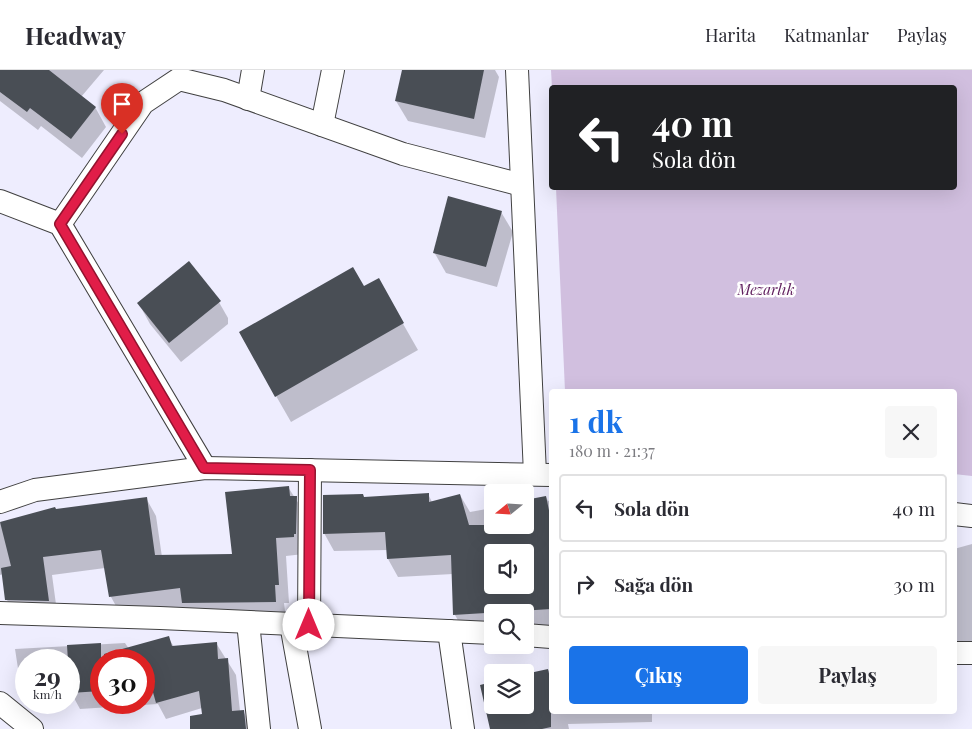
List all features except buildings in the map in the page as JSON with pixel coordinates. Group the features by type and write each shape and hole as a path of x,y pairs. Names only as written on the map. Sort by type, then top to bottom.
{"street":[{"path":"248,99 252,70"},
{"path":"322,125 333,70"},
{"path":"0,502 35,490 204,468 543,474 522,185 517,70"},
{"path":"60,224 143,104 179,79 224,90 403,154 522,185"},
{"path":"0,201 60,224 204,468"},
{"path":"310,470 300,625 310,729"},
{"path":"957,514 972,516"},
{"path":"0,613 484,633"},
{"path":"248,622 259,729"},
{"path":"449,631 463,729"},
{"path":"534,636 549,637"},
{"path":"957,653 972,653"},
{"path":"0,703 32,729"}],"green space":[{"name":"Mezarlık","path":"551,70 972,70 972,476 957,474 957,389 565,389 556,190 957,190 957,85 552,85"}],"route":[{"path":"122,134 60,224 204,468 310,470 309,625"}]}
